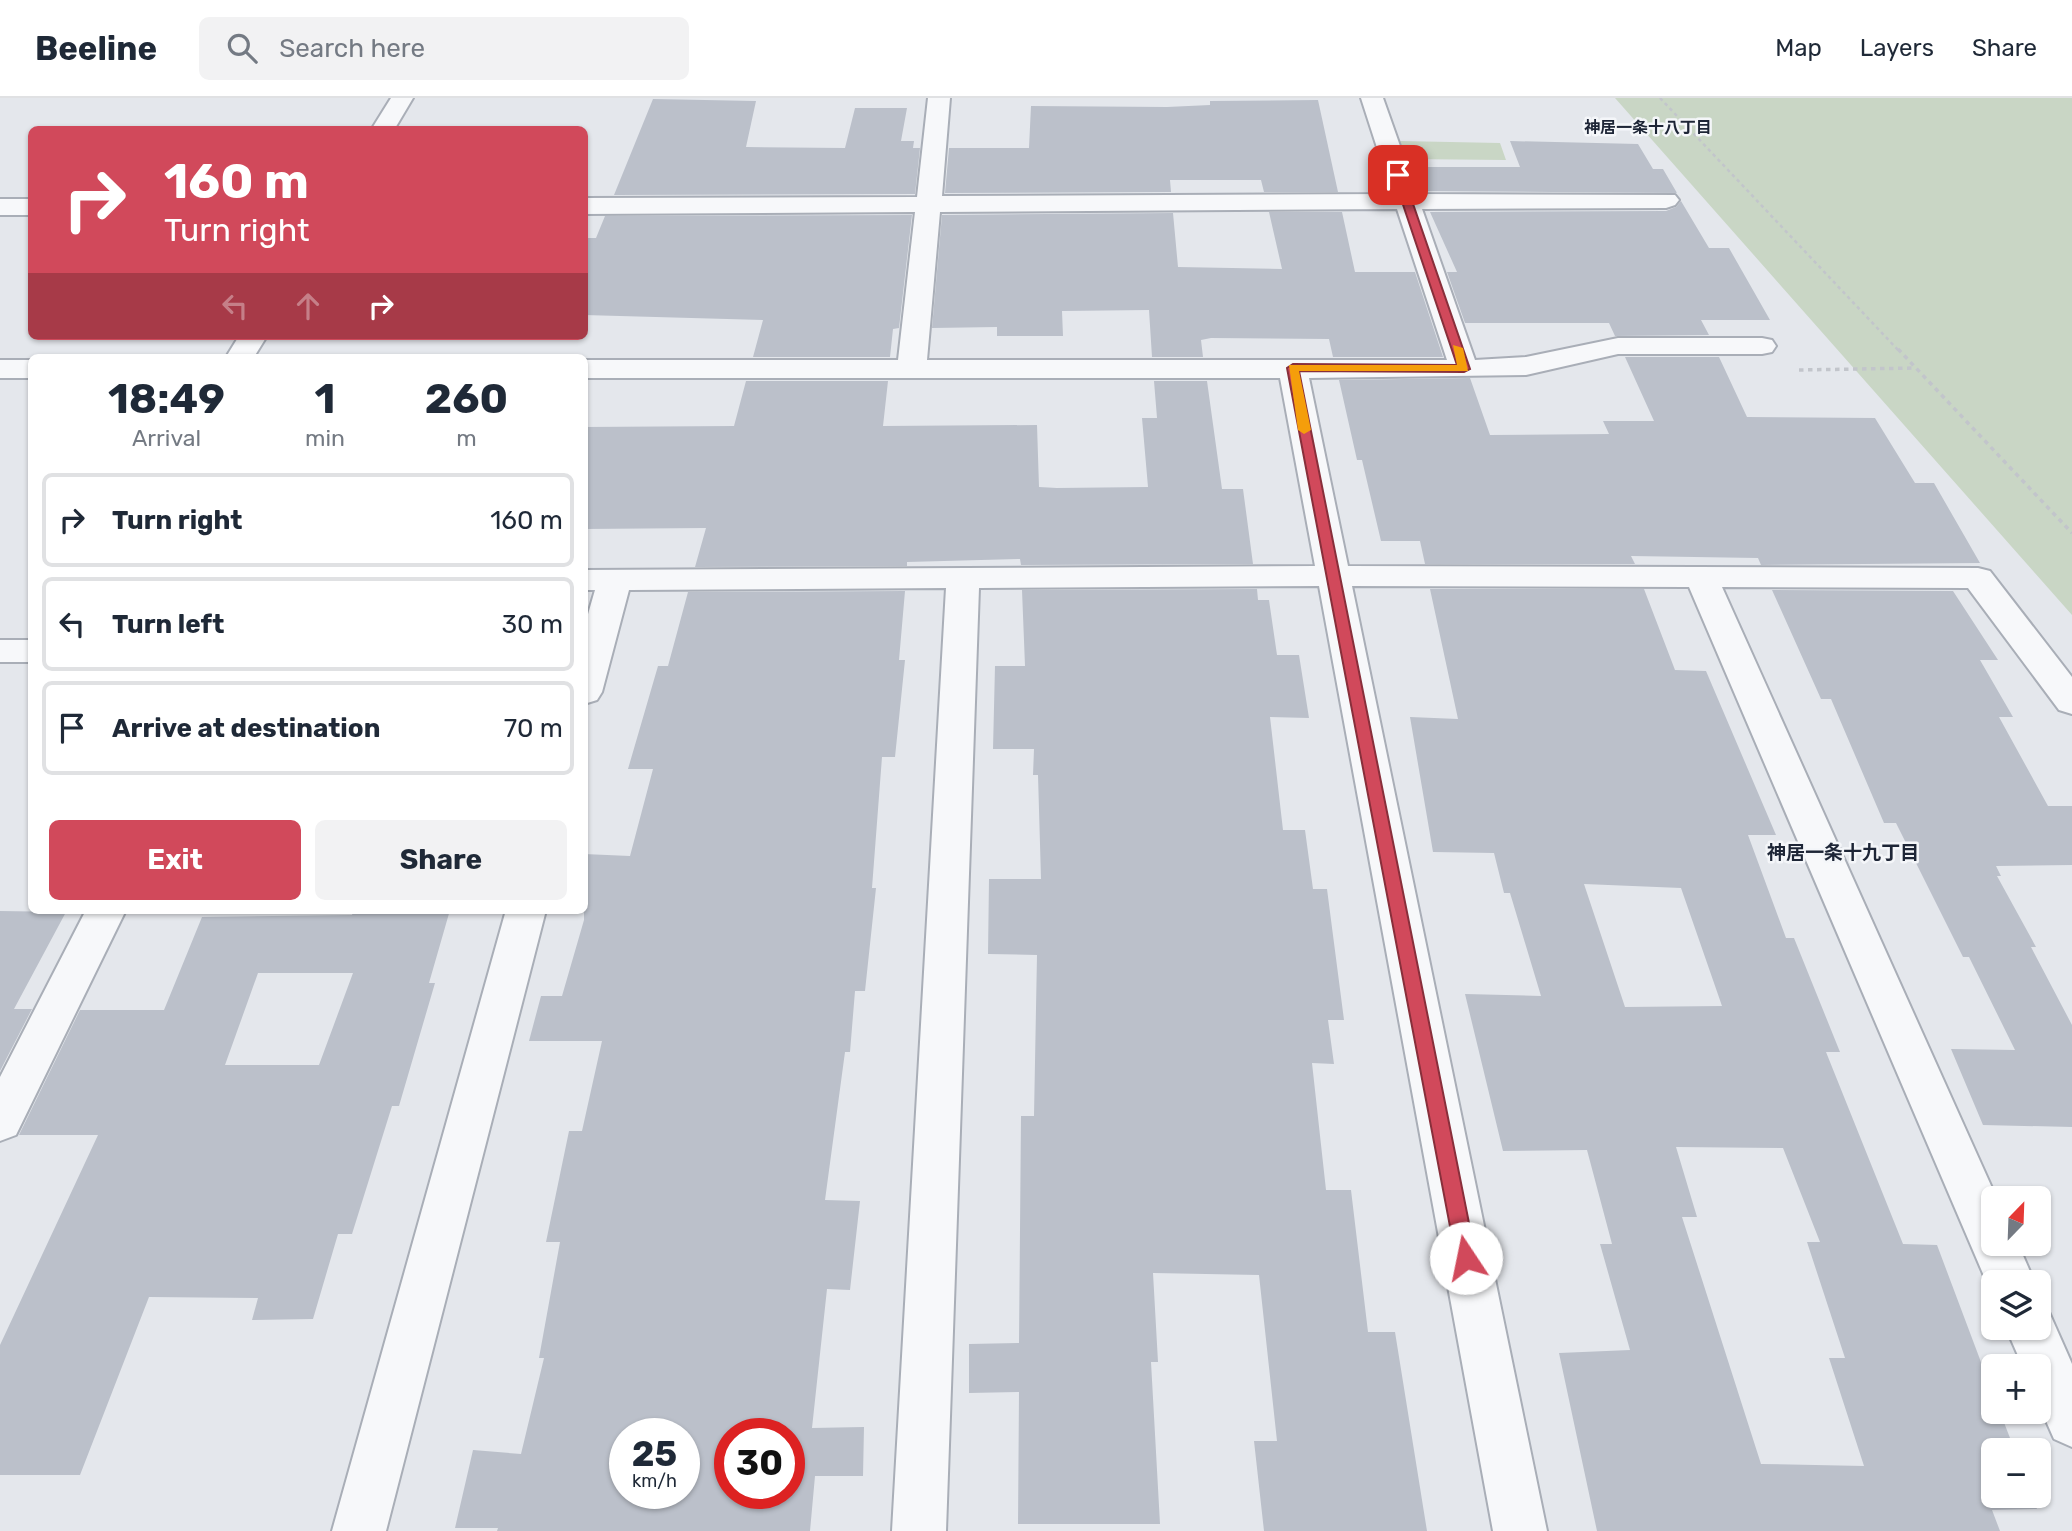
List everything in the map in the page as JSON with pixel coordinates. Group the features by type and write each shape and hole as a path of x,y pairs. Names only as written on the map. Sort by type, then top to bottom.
{"street":[{"path":"384,126 402,98"},
{"path":"912,368 939,98"},
{"path":"1372,98 1464,369"},
{"path":"588,206 1666,200"},
{"path":"0,207 28,207"},
{"path":"588,369 1464,369 1525,366 1618,346 1762,345"},
{"path":"1293,368 1520,1531"},
{"path":"0,369 28,369"},
{"path":"588,662 599,580 1332,576 1978,578 2072,702"},
{"path":"1701,577 1981,1213"},
{"path":"919,1531 963,578"},
{"path":"0,651 28,651"},
{"path":"0,1122 105,914"},
{"path":"359,1531 525,914"},
{"path":"2036,1340 2072,1422"}],"path":[{"path":"1660,98 2072,533"}],"green space":[{"path":"1615,98 2072,98 2072,615"},
{"path":"1400,141 1500,143 1506,160 1406,159"}],"building":[{"path":"653,99 756,101 746,147 845,148 855,108 907,108 901,141 914,141 913,148 920,148 915,194 614,195"},
{"path":"1318,100 1338,192 1264,192 1261,180 1170,180 1171,192 945,193 949,148 1029,148 1031,106 1167,107 1210,105 1210,101"},
{"path":"1510,141 1638,144 1653,169 1663,169 1677,193 1421,191 1410,167 1520,167"},
{"path":"1681,201 1709,248 1729,248 1770,320 1701,320 1709,335 1615,336 1609,323 1465,323 1447,272 1457,272 1430,212 1666,211 1676,207"},
{"path":"1269,212 1342,212 1355,272 1415,272 1443,357 1333,357 1329,339 1211,338 1201,340 1203,357 1152,357 1149,310 1062,311 1063,336 997,336 997,327 932,328 942,215 1173,213 1178,267 1282,269"},
{"path":"912,215 899,328 893,329 890,357 753,357 763,320 588,315 588,238 596,238 605,216"},
{"path":"1625,357 1719,357 1747,417 1875,418 1915,483 1934,483 1980,563 1761,565 1758,558 1631,556 1635,564 1425,564 1420,541 1381,541 1362,460 1357,460 1339,380 1470,378 1490,435 1609,434 1603,421 1654,421"},
{"path":"746,381 888,381 883,426 1037,425 1039,487 1148,487 1142,418 1157,418 1154,381 1207,381 1222,489 1243,489 1253,564 1021,565 1020,559 907,562 907,566 695,567 706,528 588,529 588,427 734,426"},
{"path":"1257,589 1258,600 1269,600 1277,655 1299,655 1309,718 1270,717 1283,830 1305,830 1313,889 1327,889 1344,1020 1328,1020 1334,1064 1312,1063 1326,1190 1351,1190 1368,1332 1395,1332 1427,1531 1264,1531 1254,1441 1277,1441 1259,1275 1153,1273 1158,1362 1151,1362 1160,1524 1018,1524 1019,1392 969,1393 969,1344 1019,1343 1021,1116 1034,1116 1037,955 988,954 989,879 1041,879 1038,775 1033,775 1034,749 993,749 995,666 1025,666 1022,590"},
{"path":"1430,589 1644,589 1675,670 1706,671 1776,835 1748,835 1786,938 1794,938 1840,1052 1826,1052 1903,1244 1937,1245 1981,1362 1981,1424 2005,1424 2010,1438 1981,1438 1981,1508 2037,1509 1992,1510 2000,1531 1597,1531 1559,1353 1630,1350 1600,1244 1612,1244 1587,1150 1503,1151 1465,994 1541,996 1510,893 1504,893 1494,853 1433,852 1410,717 1458,719","holes":["1584,884 1681,888 1722,1006 1625,1007","1676,1147 1783,1148 1820,1242 1807,1242 1845,1358 1829,1358 1864,1466 1761,1464 1682,1217 1697,1217"]},
{"path":"1772,590 1953,591 1998,660 1980,660 2013,717 1999,717 2048,806 2072,806 2072,865 1996,866 2001,876 1997,876 2036,947 2031,947 2072,1025 2072,1127 1983,1125 1951,1049 2015,1050 1969,957 1963,957 1896,823 1884,823 1831,699 1821,699"},
{"path":"905,591 899,660 905,660 895,757 882,757 872,888 876,888 865,991 855,991 850,1052 845,1052 825,1200 860,1201 850,1290 827,1289 812,1428 864,1427 863,1476 815,1476 810,1531 497,1531 498,1528 455,1528 473,1450 521,1454 544,1358 539,1358 560,1242 546,1242 569,1131 582,1131 602,1041 529,1041 541,996 562,996 584,914 588,914 588,854 630,856 653,769 628,769 658,666 668,666 688,592"},
{"path":"0,911 65,914 14,1009 32,1009 0,1071"},
{"path":"449,914 429,983 435,983 399,1106 392,1106 352,1234 338,1234 313,1319 252,1320 258,1298 149,1297 80,1475 0,1475 0,1345 98,1135 19,1135 80,1010 164,1010 202,917","holes":["258,973 353,973 319,1065 225,1065"]}],"slow traffic":[{"path":"1304,430 1293,368 1464,369 1457,348"}],"district":[{"name":"神居一条十八丁目","path":"1648,127"},
{"name":"神居一条十九丁目","path":"1843,852"}],"route":[{"path":"1398,175 1464,369 1293,368 1466,1258"}]}
